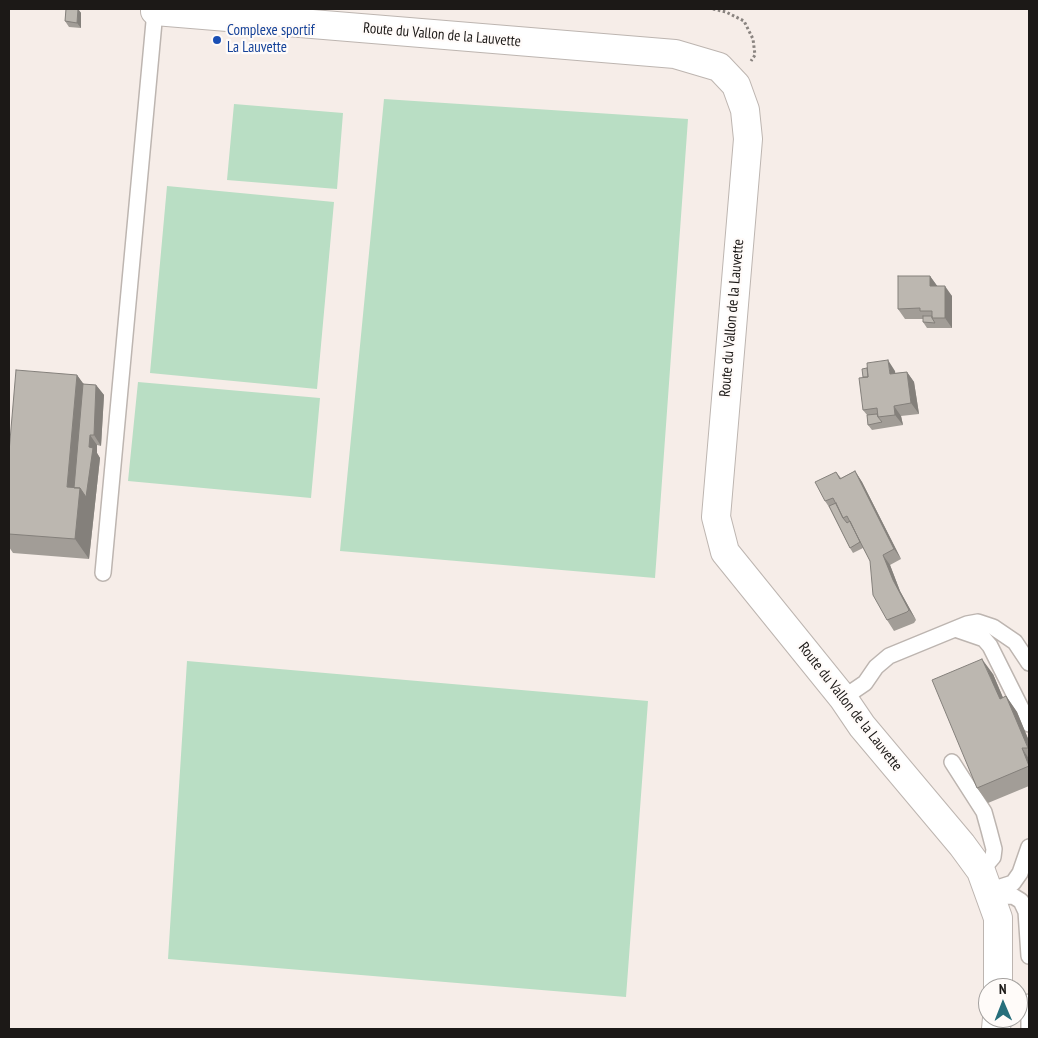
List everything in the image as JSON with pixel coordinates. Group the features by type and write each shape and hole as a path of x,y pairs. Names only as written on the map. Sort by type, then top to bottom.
{"street":[{"name":"Route du Vallon de la Lauvette","path":"155,11 676,54 719,67 736,85 746,110 748,139 716,517 726,552 843,698 862,726 962,845 987,886 998,918 998,978"}],"lane":[{"path":"103,572 155,11"},
{"path":"843,698 865,683 876,667 889,656 967,624 978,622 993,626 1015,642 1029,662"},
{"path":"956,629 984,639 990,646 1029,724"},
{"path":"952,762 984,812 994,849 987,886"},
{"path":"987,886 1013,883 1020,874 1029,847"},
{"path":"987,886 1021,900 1028,915 1029,956"},
{"path":"1029,1002 1029,1029"}],"path":[{"path":"713,9 726,12 744,21 753,39 755,55 736,85"}],"green space":[{"path":"384,99 688,119 655,578 340,551"},
{"path":"234,104 343,113 337,189 227,180"},
{"path":"167,186 334,202 317,389 150,373"},
{"path":"138,382 320,398 311,498 128,481"},
{"path":"187,661 648,701 626,997 168,959"}],"building":[{"path":"66,9 78,9 77,23 65,21"},
{"path":"898,276 930,276 930,286 945,286 945,318 932,318 932,311 920,311 920,308 898,309"},
{"path":"923,316 932,316 935,323 923,322"},
{"path":"888,360 890,374 907,372 911,403 894,406 895,415 878,417 877,408 863,410 859,378 868,377 867,363"},
{"path":"867,368 868,377 863,377 862,369"},
{"path":"16,370 77,375 67,487 80,488 75,539 9,534 9,452"},
{"path":"83,384 96,385 94,435 90,435 89,447 93,448 86,497 80,488 74,488"},
{"path":"877,414 882,422 868,425 867,415"},
{"path":"855,471 894,549 883,555 893,580 909,610 887,620 873,595 870,561 847,516 843,518 833,498 825,501 815,482 836,472 840,479"},
{"path":"836,503 843,518 847,523 850,521 860,542 850,548 829,506"},
{"path":"982,659 1000,699 1006,696 1028,748 1022,748 1029,766 977,788 932,680"}],"place":[{"name":"Complexe sportif La Lauvette","path":"217,40"}]}
